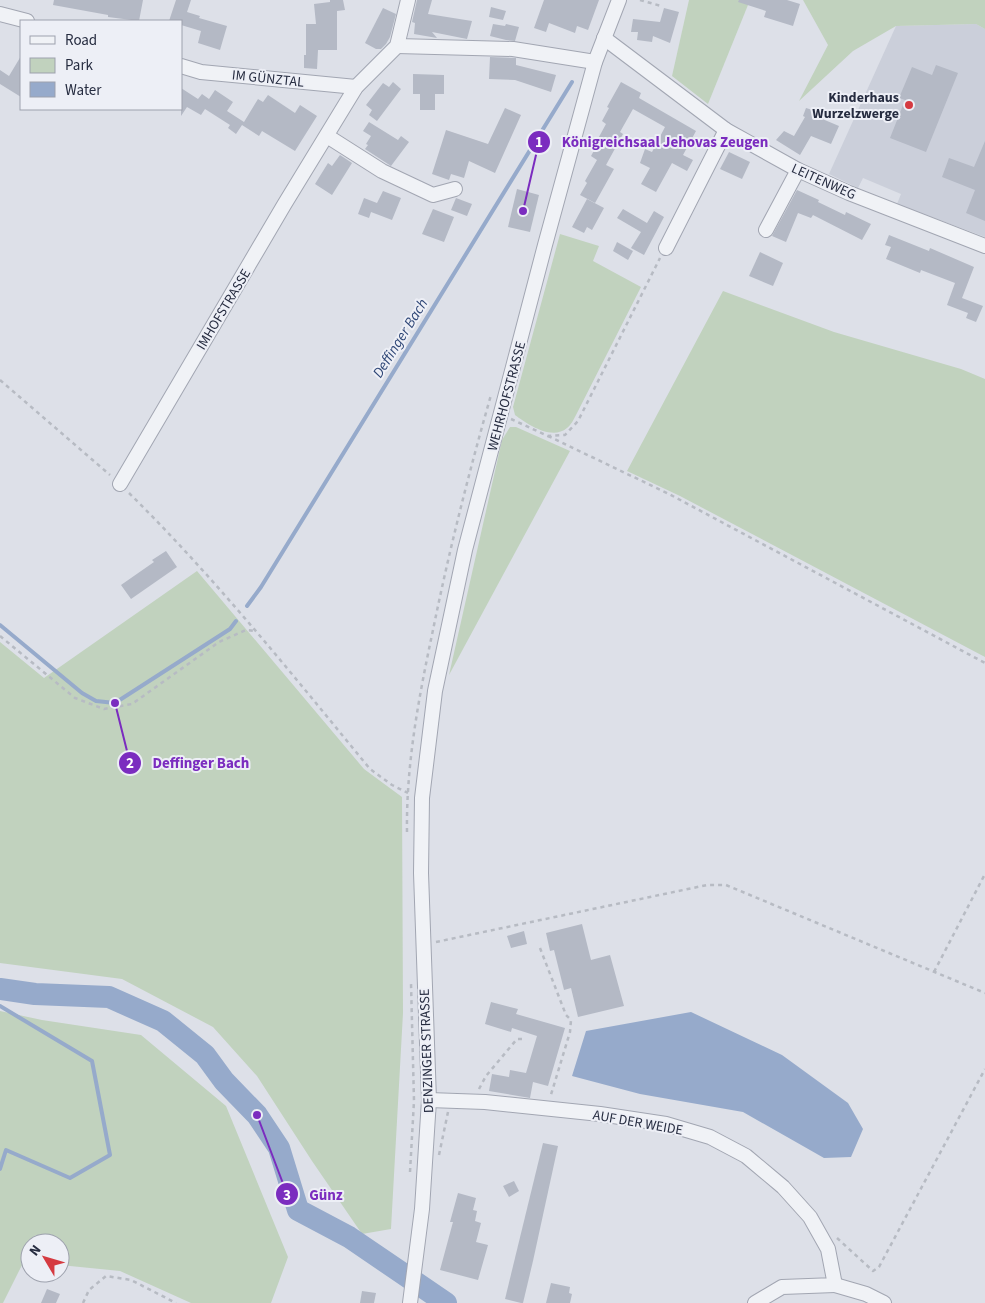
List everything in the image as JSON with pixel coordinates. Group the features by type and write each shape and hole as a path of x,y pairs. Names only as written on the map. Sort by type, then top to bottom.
{"street":[{"path":"408,0 397,46 513,49 595,62"},
{"name":"WEHRHOFSTRASSE","path":"422,798 435,691 466,550 545,244 595,62 619,0"},
{"path":"0,14 22,20"},
{"name":"LEITENWEG","path":"604,38 726,130 798,170 849,193 985,246"},
{"name":"IMHOFSTRASSE","path":"120,484 356,87 397,46"},
{"name":"IM GÜNZTAL","path":"182,66 201,72 356,87"},
{"path":"666,248 726,130"},
{"path":"327,136 382,171 433,195 448,191"},
{"path":"766,230 798,170"},
{"name":"DENZINGER STRASSE","path":"410,1303 422,1209 429,1100 422,945 422,798"},
{"name":"AUF DER WEIDE","path":"429,1100 546,1108 666,1124 710,1137 746,1156 783,1186 810,1217 828,1249 835,1285"},
{"path":"755,1303 782,1287 835,1285 866,1294 884,1303"}],"path":[{"path":"640,0 661,6"},
{"path":"548,436 565,435 578,421 666,248"},
{"path":"0,380 120,484 196,562 256,631 370,769 397,787"},
{"path":"523,425 669,494 985,663"},
{"path":"0,636 75,698 104,709 132,704 218,642 246,630 256,631"},
{"path":"934,972 985,874"},
{"path":"422,945 707,885 726,886 985,993"},
{"path":"540,948 566,1015 571,1020 570,1032 546,1108"},
{"path":"476,1102 478,1090 486,1076 517,1038 525,1039"},
{"path":"849,1249 873,1271 879,1267 985,1069"},
{"path":"83,1303 89,1290 106,1276 131,1280 176,1303"}],"shaded area":[{"name":"Kinderhaus Wurzelzwerge","path":"976,24 985,29 985,237 897,204 901,194 863,178 858,188 829,174 896,26"}],"green space":[{"path":"689,0 750,0 708,104 672,76"},
{"path":"803,0 985,0 985,29 976,24 896,26 853,51 799,101 828,45"},
{"path":"560,234 599,246 593,261 641,287 573,420 567,428 561,432 554,433 540,430 526,423 515,415 513,407"},
{"path":"723,291 834,332 961,369 985,379 985,657 680,496 627,471"},
{"path":"510,427 516,427 570,451 449,675 502,440"},
{"path":"197,571 364,769 402,797 403,1013 391,1229 362,1234 257,1076 213,1027 122,979 0,963 0,642 44,678"},
{"path":"0,1011 42,1020 141,1035 226,1106 288,1257 271,1303 191,1303 120,1271 70,1266 70,1233 20,1233 20,1269 3,1303 0,1303"}],"water":[{"path":"691,1012 782,1055 848,1103 863,1129 851,1157 824,1158 743,1112 640,1094 572,1076 586,1031"}],"building":[{"path":"54,0 143,0 139,20 108,17 108,15 53,5"},
{"path":"176,0 191,0 187,12 200,16 199,18 227,26 220,50 198,43 201,31 182,25 182,20 169,20"},
{"path":"330,0 343,0 345,10 337,11 337,50 318,50 317,69 304,68 306,24 316,24 314,4 330,2"},
{"path":"417,0 432,0 428,14 472,21 467,39 432,32 437,38 414,34 415,23 412,22"},
{"path":"544,0 599,0 588,30 577,26 575,33 549,23 546,32 534,28"},
{"path":"739,0 787,0 800,4 793,26 764,17 766,11 738,2"},
{"path":"491,7 506,11 503,20 489,17"},
{"path":"383,8 396,14 390,37 386,44 381,49 376,49 365,43"},
{"path":"664,8 679,12 670,43 653,36 652,42 637,40 638,32 631,32 633,19 660,22"},
{"path":"493,24 519,27 515,41 490,36"},
{"path":"490,57 516,58 516,65 556,75 551,92 515,80 489,79"},
{"path":"20,58 20,96 0,84 0,70 9,76"},
{"path":"936,65 958,73 926,152 890,138 905,100 899,98 912,67 932,75"},
{"path":"413,74 444,75 444,94 435,94 435,110 420,110 420,94 413,94"},
{"path":"393,82 401,89 377,121 369,115 372,110 366,105 383,83 389,87"},
{"path":"621,82 641,93 639,98 696,131 683,155 693,160 687,171 672,163 656,192 641,184 650,168 640,163 645,149 652,152 665,127 633,109 620,132 623,134 606,165 614,169 595,203 580,195 587,183 585,181 597,160 591,156 596,147 594,146 606,124 602,121 609,108 607,107"},
{"path":"182,89 198,99 202,94 209,99 215,90 233,102 227,111 244,122 258,99 263,102 268,95 295,113 300,105 317,116 295,151 262,131 259,136 242,125 236,134 228,128 230,125 205,109 201,115 187,107 181,116"},
{"path":"505,108 521,115 495,173 469,161 464,178 451,174 449,180 432,174 446,130 488,144"},
{"path":"806,108 822,113 820,118 839,126 831,144 811,136 800,155 776,140 784,131 794,136 805,117 803,116"},
{"path":"369,122 398,140 401,136 409,142 391,166 365,149 371,136 363,131"},
{"path":"985,141 985,221 966,213 975,190 942,177 949,158 974,167"},
{"path":"729,152 750,162 742,179 720,169"},
{"path":"340,155 352,163 332,195 315,184 328,163 332,166"},
{"path":"517,189 539,195 530,232 508,227"},
{"path":"797,190 845,215 846,212 871,224 862,240 813,215 811,218 798,213 786,242 772,236"},
{"path":"383,191 401,198 392,220 371,212 369,218 358,214 364,198 377,203"},
{"path":"456,198 472,204 467,216 451,210"},
{"path":"587,199 604,208 592,230 587,227 584,233 572,227"},
{"path":"433,209 454,217 444,242 422,234"},
{"path":"623,209 647,223 654,211 664,217 644,255 631,248 641,232 617,218"},
{"path":"889,235 929,251 930,248 974,267 962,298 983,306 976,322 966,318 968,313 947,305 955,283 921,270 920,273 886,259 891,247 885,245"},
{"path":"617,242 633,251 628,260 613,251"},
{"path":"760,252 783,263 773,286 749,276"},
{"path":"166,551 177,567 131,599 121,585 154,562 152,560"},
{"path":"582,924 591,960 610,955 624,1006 578,1017 571,988 564,990 554,950 550,951 546,933"},
{"path":"524,931 527,944 511,948 507,936"},
{"path":"491,1002 518,1009 516,1014 565,1028 548,1086 533,1082 530,1098 489,1091 492,1074 509,1077 510,1070 526,1073 537,1036 512,1028 511,1032 485,1024"},
{"path":"543,1143 558,1146 533,1261 523,1303 521,1303 505,1299"},
{"path":"514,1181 519,1191 509,1197 503,1186"},
{"path":"458,1193 476,1198 473,1210 477,1211 475,1221 481,1223 476,1242 488,1245 478,1280 440,1270 453,1222 450,1222"},
{"path":"551,1283 570,1287 569,1293 572,1294 570,1303 546,1303"},
{"path":"47,1289 60,1294 56,1303 41,1303"},
{"path":"362,1291 376,1293 374,1303 360,1303"}],"waterway":[{"name":"Deffinger Bach","path":"247,606 261,587 572,82"},
{"name":"Deffinger Bach","path":"0,625 82,693 96,701 115,703 230,629 236,621"},
{"path":"0,989 35,994 109,997 163,1021 205,1055 224,1081 257,1115 279,1148 298,1210 349,1237 446,1303"},
{"path":"0,1006 92,1061 110,1155 70,1178 6,1150 0,1169"}],"place":[{"name":"Kinderhaus Wurzelzwerge","path":"909,105"},
{"name":"Königreichsaal Jehovas Zeugen","path":"523,211"},
{"name":"Deffinger Bach","path":"115,703"},
{"name":"Günz","path":"257,1115"}]}
